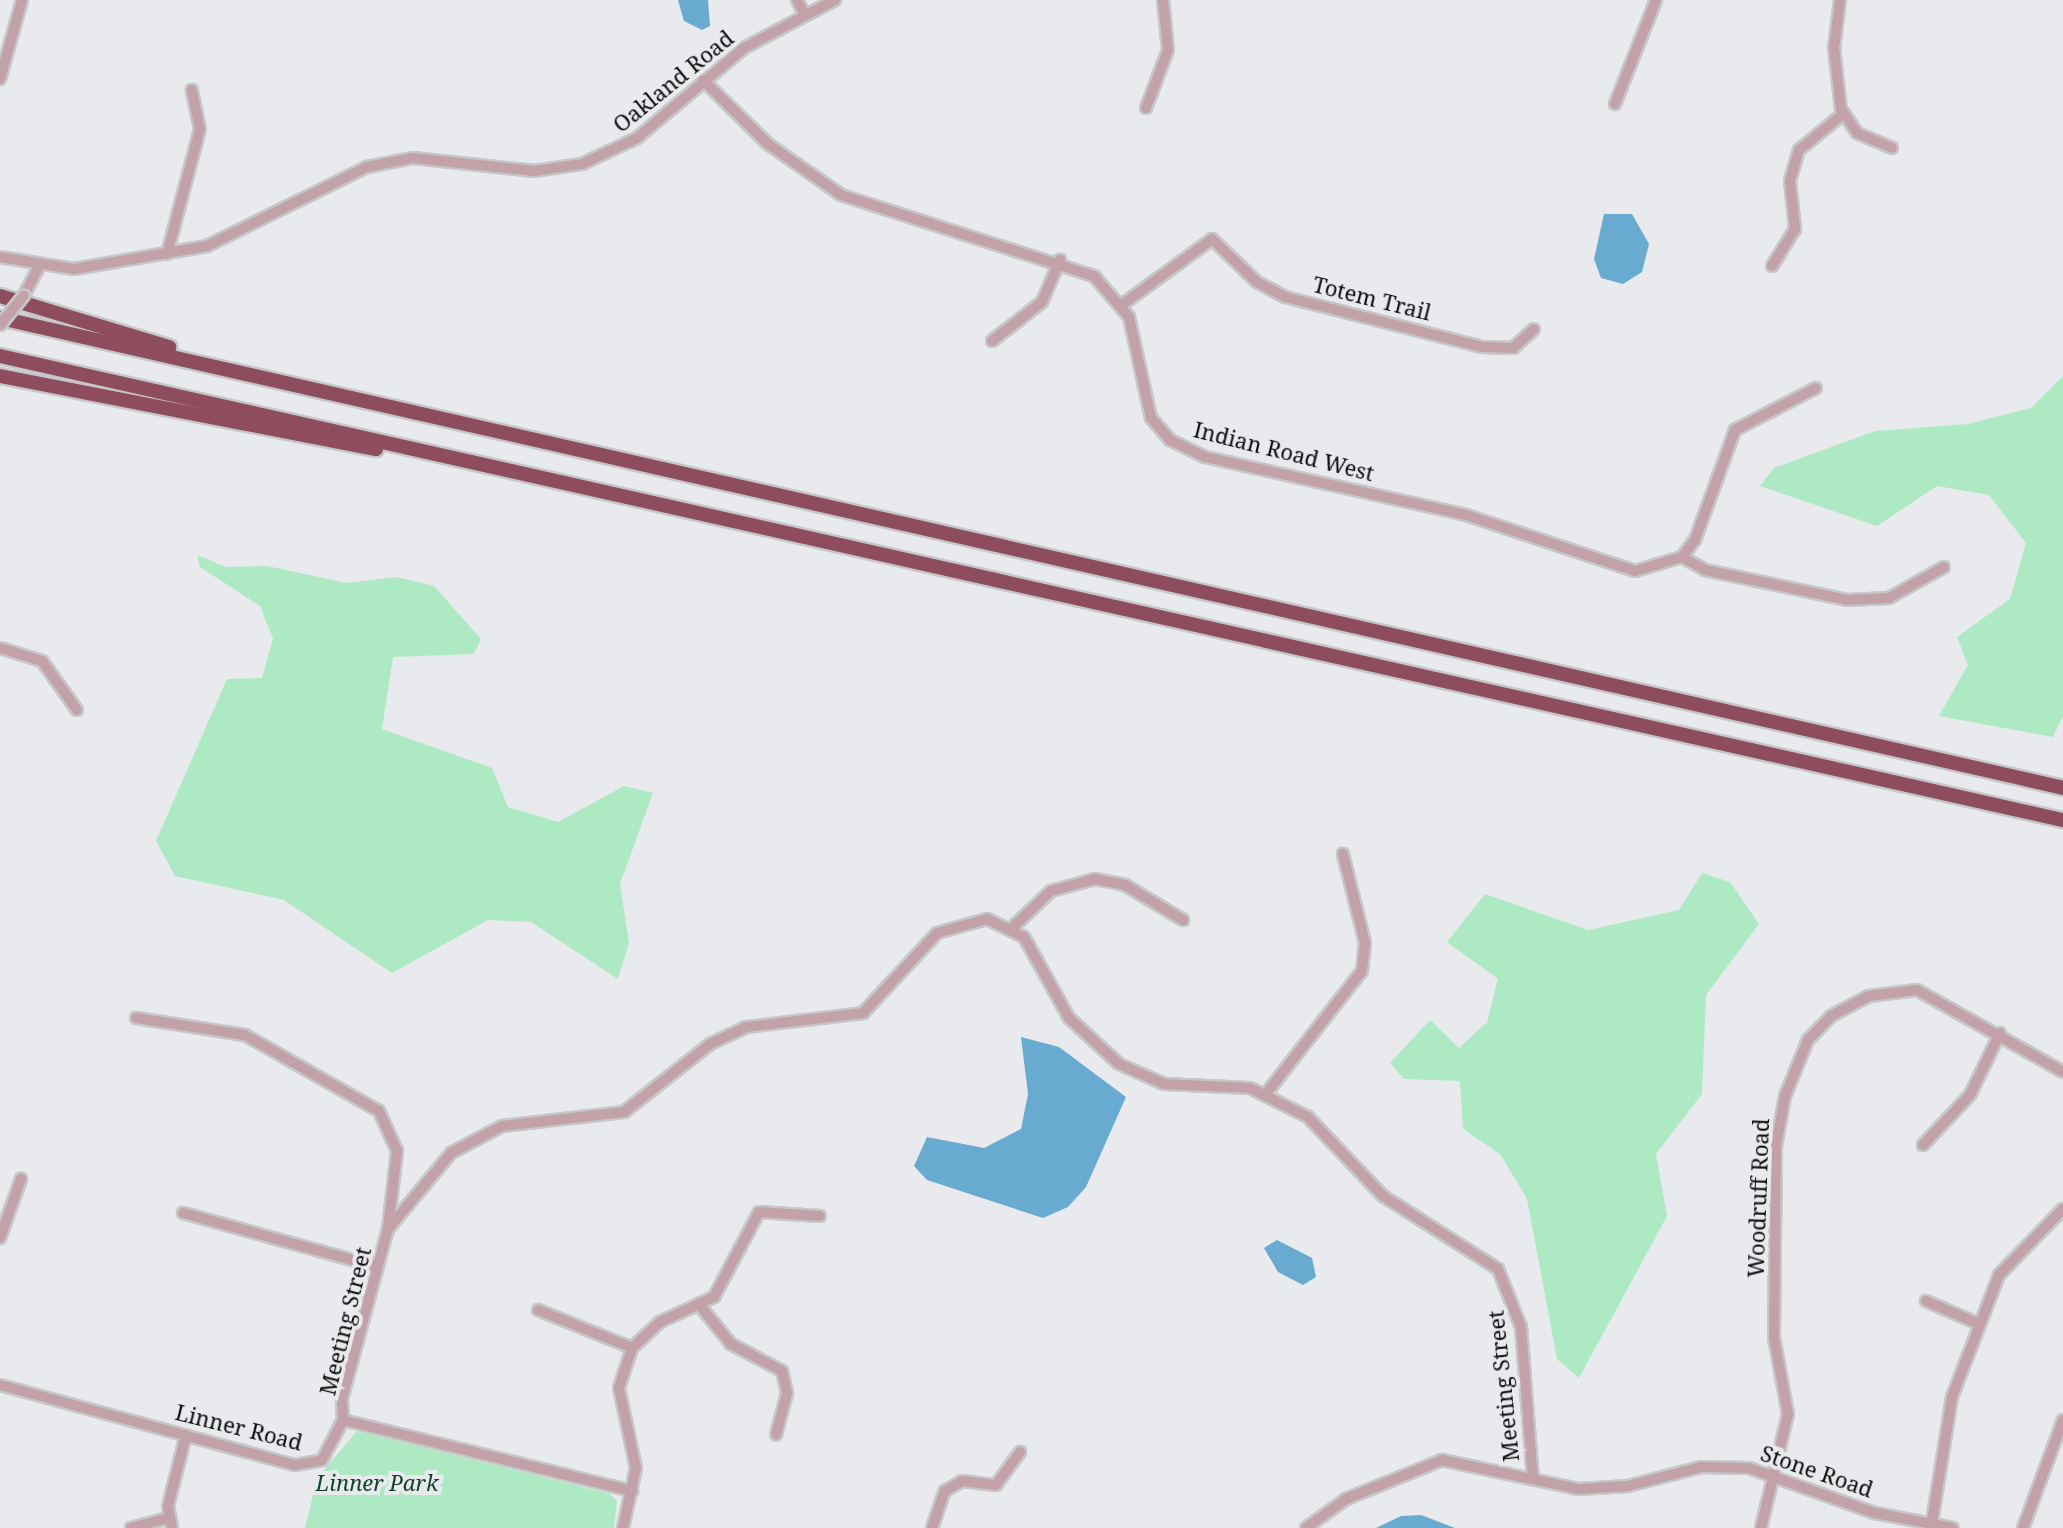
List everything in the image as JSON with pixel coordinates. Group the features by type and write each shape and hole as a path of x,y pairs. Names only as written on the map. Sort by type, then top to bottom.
{"highway":[{"path":"0,296 265,377"},
{"path":"0,318 2063,788"},
{"path":"0,356 2063,820"},
{"path":"0,376 343,446 421,453"}],"street":[{"path":"0,79 22,0"},
{"path":"797,0 804,13"},
{"name":"Oakland Road","path":"0,257 39,267 74,269 167,254 238,236 344,177 389,162 438,158 534,171 582,164 637,138 703,80 804,13 835,0"},
{"path":"1146,108 1168,50 1163,0"},
{"path":"1615,104 1656,0"},
{"path":"1840,0 1834,64 1843,114 1866,140 1892,148"},
{"name":"Indian Road West","path":"703,80 768,144 841,195 1060,260 1094,276 1123,304 1136,335 1146,404 1184,449 1492,521 1620,570 1652,569 1682,557"},
{"path":"167,254 200,129 192,90"},
{"path":"1772,266 1795,229 1790,181 1799,150 1843,114"},
{"name":"Totem Trail","path":"1123,304 1212,239 1257,282 1285,297 1483,347 1513,348 1534,329"},
{"path":"992,341 1042,302 1060,260"},
{"path":"0,325 24,295 39,267"},
{"path":"1816,388 1735,430 1720,455 1702,527 1682,557 1705,570 1847,600 1889,598 1944,567"},
{"path":"0,648 42,661 77,710"},
{"path":"1265,1095 1362,971 1365,943 1343,854"},
{"path":"1013,927 1051,891 1095,879 1125,885 1183,920"},
{"name":"Meeting Street","path":"343,1420 342,1399 388,1229 451,1153 484,1132 624,1112 727,1033 863,1013 952,924 987,919 1013,927 1069,1018 1119,1064 1164,1084 1234,1084 1265,1095 1326,1130 1383,1196 1498,1269 1521,1327 1533,1480"},
{"name":"Woodruff Road","path":"1761,1528 1778,1474 1788,1414 1774,1338 1776,1146 1785,1096 1808,1040 1831,1016 1900,989 1933,993 2063,1072"},
{"path":"136,1018 245,1035 379,1111 397,1151 388,1229"},
{"path":"1923,1145 1970,1095 2000,1033"},
{"path":"0,1238 21,1179"},
{"path":"1931,1527 1952,1397 1979,1324 2009,1258 2063,1209"},
{"path":"623,1528 632,1491 635,1455 619,1388 632,1348 660,1322 701,1307 722,1287 759,1212 820,1216"},
{"path":"183,1213 378,1267"},
{"path":"1926,1301 1979,1324"},
{"path":"701,1307 731,1344 782,1371 787,1393 776,1435"},
{"path":"538,1310 632,1348"},
{"name":"Linner Road","path":"0,1385 307,1466 332,1449 343,1420"},
{"path":"343,1420 632,1491"},
{"path":"2023,1528 2063,1420"},
{"path":"131,1528 170,1523 186,1435"},
{"path":"932,1528 945,1491 962,1481 996,1485 1020,1452"},
{"name":"Stone Road","path":"1306,1528 1325,1510 1425,1463 1460,1460 1533,1480 1604,1489 1701,1467 1778,1474 1875,1513 1931,1527 1953,1528"}],"green space":[{"path":"2063,376 2063,716 2053,737 1939,716 1968,665 1957,637 2010,599 2026,543 1989,495 1937,486 1877,526 1760,486 1774,468 1875,431 1968,424 2031,408"},
{"path":"197,555 226,567 267,566 347,583 396,577 434,586 481,639 474,654 393,657 382,729 492,768 508,807 558,822 624,786 653,793 620,884 629,943 618,979 531,922 488,920 392,973 284,900 175,876 156,841 227,679 262,678 273,639 260,606 200,567"},
{"path":"1702,873 1730,882 1759,924 1706,995 1702,1094 1656,1154 1667,1216 1579,1378 1557,1359 1527,1199 1500,1154 1463,1129 1460,1081 1404,1079 1390,1063 1430,1020 1459,1048 1487,1022 1498,979 1447,942 1485,894 1588,930 1679,910"},
{"name":"Linner Park","path":"357,1431 610,1494 617,1501 614,1528 305,1528 317,1478"}],"water":[{"path":"678,0 708,0 710,26 702,30 684,21"},
{"path":"1604,214 1632,214 1649,244 1642,272 1623,284 1601,278 1594,259"},
{"path":"1021,1037 1059,1047 1126,1097 1086,1187 1068,1207 1043,1218 927,1180 914,1166 927,1137 984,1148 1021,1129 1028,1094"},
{"path":"1277,1240 1312,1258 1316,1277 1303,1285 1278,1272 1264,1248"},
{"path":"1421,1515 1455,1528 1376,1528 1401,1516"}]}
